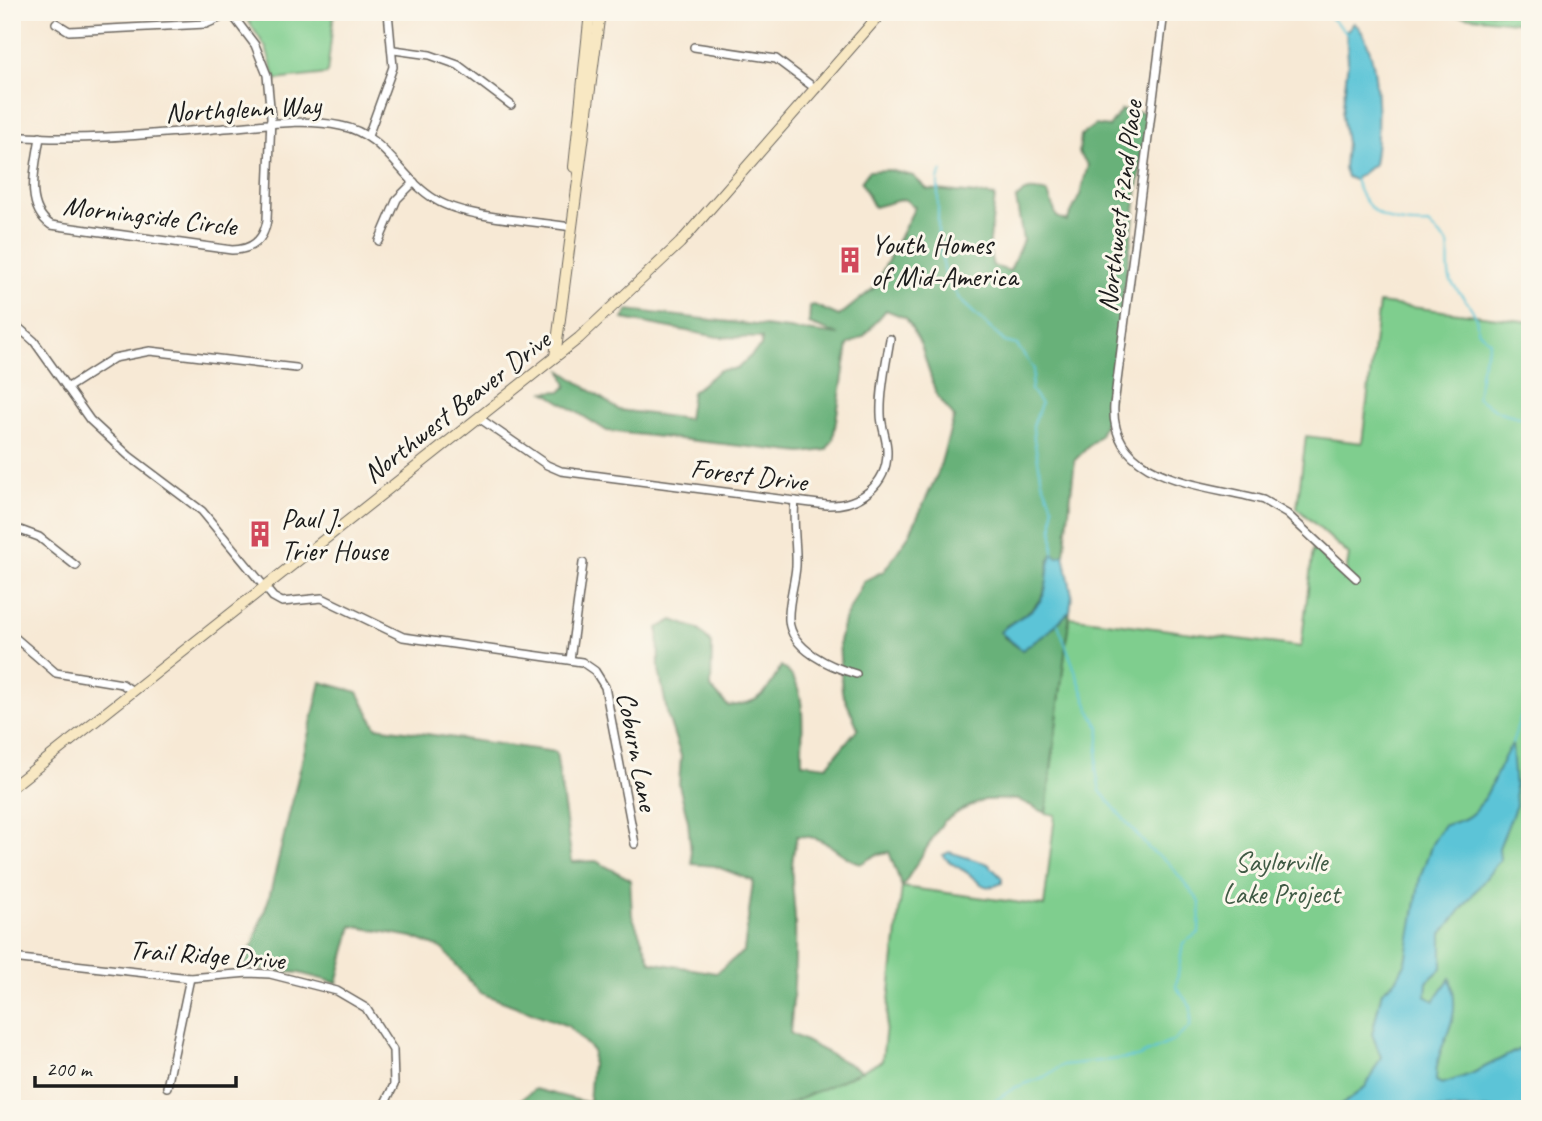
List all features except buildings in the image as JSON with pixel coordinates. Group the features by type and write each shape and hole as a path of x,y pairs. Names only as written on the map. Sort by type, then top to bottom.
{"main road":[{"path":"571,227 570,205 590,12"},
{"path":"555,357 600,12"},
{"name":"Northwest Beaver Drive","path":"12,787 131,690 555,357 680,243 882,12"}],"street":[{"path":"56,23 69,31 192,24 213,22 230,12"},
{"name":"Morningside Circle","path":"40,137 34,201 39,215 51,225 240,250 259,240 266,228 271,124 265,67 255,46 230,12"},
{"path":"368,136 391,78 394,50 388,12"},
{"name":"Northwest 72nd Place","path":"1164,12 1114,405 1115,428 1119,440 1139,464 1163,474 1263,500 1287,514 1356,578"},
{"path":"694,47 776,59 816,89"},
{"path":"394,50 430,55 458,65 511,104"},
{"name":"Northglenn Way","path":"12,136 138,135 271,124 322,123 346,127 368,136 433,199 452,208 571,227"},
{"path":"379,241 397,199 414,182"},
{"path":"12,322 34,341 90,419 111,442 184,495 208,517 263,587"},
{"name":"Forest Drive","path":"479,418 547,466 561,471 795,501 846,504 871,491 882,475 888,449 881,407 890,340"},
{"path":"67,388 114,358 150,351 296,368"},
{"path":"795,501 792,528 795,572 789,619 793,637 830,666 856,674"},
{"path":"12,527 46,540 76,566"},
{"path":"570,660 583,563"},
{"name":"Coburn Lane","path":"263,587 282,602 315,597 329,600 403,637 570,660 588,666 605,687 635,844"},
{"path":"12,635 56,673 122,684 131,690"},
{"name":"Trail Ridge Drive","path":"12,958 190,978 247,973 270,974 337,991 358,1002 374,1017 393,1050 394,1085 382,1109"},
{"path":"167,1087 190,978"}],"green space":[{"path":"259,12 334,12 327,74 276,80 266,48 247,19"},
{"path":"1428,12 1530,12 1530,24"},
{"path":"1121,110 1148,113 1107,418 1100,435 1075,460 1064,554 1058,558 1053,553 1042,597 1020,618 1006,626 1004,637 1022,650 1047,633 1070,611 1046,813 1017,799 984,800 962,810 943,822 902,887 889,852 876,855 860,864 823,842 797,836 792,869 795,947 790,1033 862,1071 778,1109 508,1109 535,1089 589,1103 593,1051 568,1026 480,993 443,949 412,937 352,926 337,983 299,973 244,968 269,898 321,682 358,692 376,727 556,752 572,862 596,861 630,879 632,915 651,962 716,973 744,951 753,881 715,866 692,864 688,821 679,785 681,756 668,717 659,670 658,628 673,620 698,629 712,644 711,688 728,706 748,703 762,695 781,666 790,674 800,696 803,723 802,763 827,766 858,728 842,692 839,641 844,620 864,581 884,571 909,535 938,473 954,417 936,394 921,345 906,318 886,310 864,336 848,345 833,440 826,450 802,453 607,431 545,392 562,391 567,386 562,371 619,410 688,419 692,392 720,370 737,369 761,346 762,338 718,337 623,319 628,310 839,335 809,324 810,306 814,305 839,316 874,288 915,207 904,199 874,207 861,182 869,171 889,170 913,176 927,189 995,196 989,250 993,266 1010,271 1023,240 1016,199 1030,191 1048,193 1057,217 1067,221 1080,195 1088,165 1079,153 1081,135 1095,125 1109,127"},
{"name":"Saylorville Lake Project","path":"1379,303 1530,322 1530,1052 1403,1109 778,1109 882,1061 902,887 1044,906 1055,815 1046,813 1069,617 1301,647 1313,549 1345,579 1349,555 1297,508 1306,436 1362,443"}],"water":[{"path":"1354,23 1363,34 1374,68 1377,131 1374,164 1354,180 1347,177 1344,168 1346,143 1342,115 1348,60 1346,31"},
{"path":"1053,553 1058,557 1064,554 1072,595 1070,611 1047,633 1022,650 1000,632 1039,602 1045,590"},
{"path":"1512,744 1516,805 1499,848 1500,860 1442,934 1442,968 1427,982 1426,996 1434,1001 1450,978 1454,1009 1437,1066 1436,1081 1442,1084 1471,1074 1530,1044 1530,1109 1337,1109 1366,1086 1381,1057 1372,1034 1382,991 1396,980 1406,962 1420,877 1432,844 1443,826 1464,819 1479,806"},
{"path":"949,852 988,864 1002,878 1002,883 984,886 947,860 943,855"}],"waterway":[{"path":"1324,12 1347,33"},
{"path":"942,171 938,179 938,240 946,277 960,300 1005,342 1017,345 1034,369 1031,390 1041,404 1033,426 1034,439 1042,481 1053,507 1053,553"},
{"path":"1355,179 1360,192 1373,210 1403,223 1428,224 1448,244 1450,279 1473,310 1477,330 1490,341 1481,368 1477,398 1500,412 1530,420"},
{"path":"983,1109 1014,1088 1044,1077 1063,1065 1137,1057 1173,1041 1190,1027 1191,1007 1176,987 1183,943 1199,933 1200,902 1168,862 1150,850 1100,791 1096,770 1100,729 1090,711 1058,624"},
{"path":"1512,744 1530,688"}],"place":[{"name":"Youth Homes of Mid-America","path":"850,260"},
{"name":"Paul J. Trier House","path":"260,534"}]}
